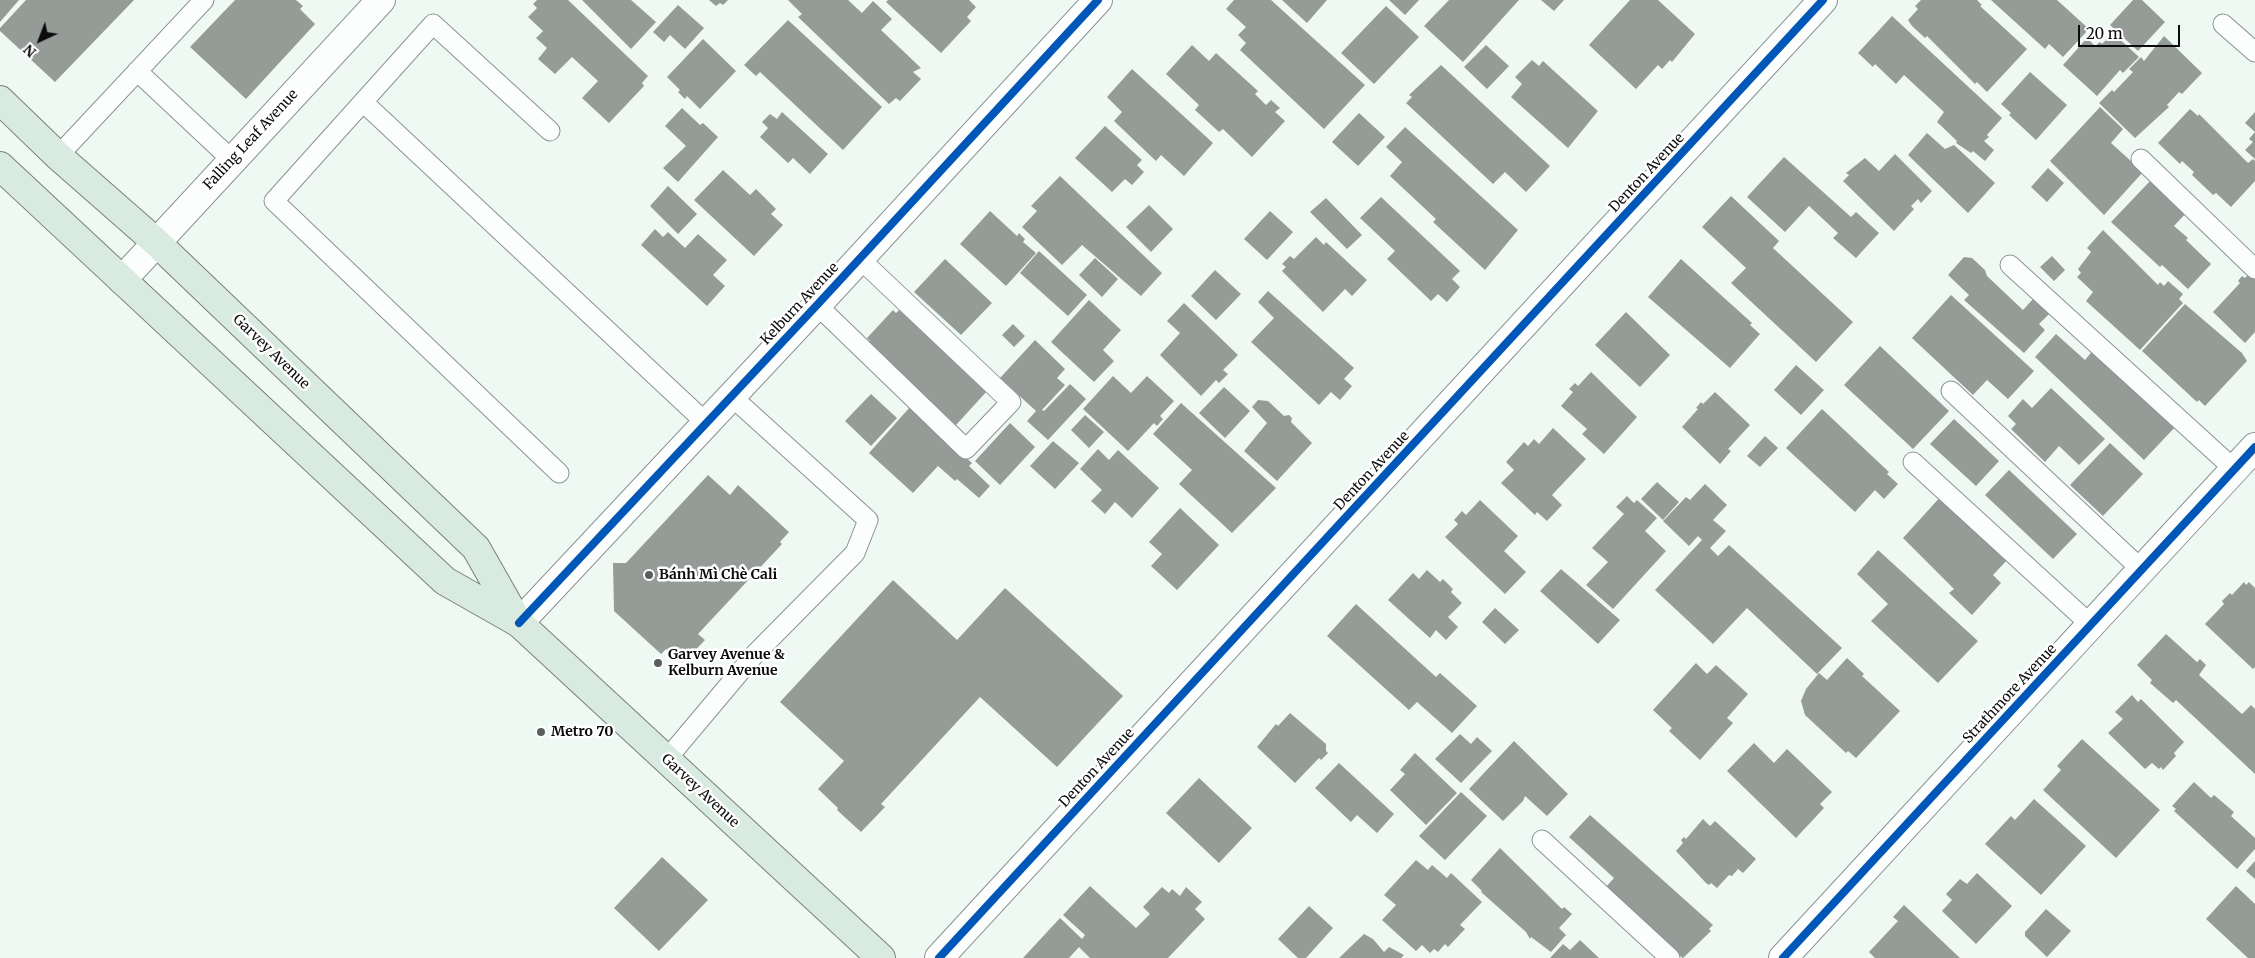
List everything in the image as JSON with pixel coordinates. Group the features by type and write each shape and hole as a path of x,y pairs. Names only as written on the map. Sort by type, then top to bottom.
{"main road":[{"name":"Garvey Avenue","path":"0,100 58,156 156,242 476,548 519,623"},
{"name":"Garvey Avenue","path":"0,166 445,581 519,623 881,958"}],"street":[{"name":"Falling Leaf Avenue","path":"122,280 381,0"},
{"name":"Kelburn Avenue","path":"519,623 730,395 817,305 858,258 1098,0"},
{"name":"Denton Avenue","path":"939,958 1823,0"},
{"name":"Strathmore Avenue","path":"1783,958 2255,447"}],"lane":[{"path":"58,156 204,0"},
{"path":"550,131 433,24 274,201 559,473"},
{"path":"2222,24 2255,52"},
{"path":"137,71 232,160"},
{"path":"363,102 705,422"},
{"path":"2141,159 2255,268"},
{"path":"817,305 966,449 1011,402 858,258"},
{"path":"2010,265 2234,469"},
{"path":"1950,391 2142,570"},
{"path":"666,760 755,654 855,553 868,520 730,395"},
{"path":"1914,462 2091,625"},
{"path":"1542,840 1670,958"}],"building":[{"path":"0,0 19,0 0,22"},
{"path":"26,0 134,0 55,82 0,31 0,28"},
{"path":"235,0 296,0 303,6 300,9 315,24 246,99 190,47"},
{"path":"537,0 568,0 648,76 642,83 644,86 609,123 582,98 598,81 572,57 555,74 538,59 547,48 536,38 543,31 528,17 537,8 533,4"},
{"path":"582,0 631,0 656,22 631,49"},
{"path":"709,0 728,0 723,5 720,3 716,6"},
{"path":"788,0 848,0 862,13 873,1 892,19 881,30 921,68 913,72 921,79 900,101 896,98 889,104 798,17 802,14"},
{"path":"888,0 969,0 976,7 967,17 971,21 941,53 886,2"},
{"path":"1234,0 1271,0 1365,85 1324,129 1240,50 1246,43 1238,35 1246,27 1226,9"},
{"path":"1282,0 1327,0 1307,23"},
{"path":"1389,0 1419,0 1405,15"},
{"path":"1449,0 1519,0 1463,62 1424,26"},
{"path":"1541,0 1564,0 1554,11"},
{"path":"1630,0 1658,0 1695,34 1672,62 1670,60 1662,69 1658,65 1636,89 1589,45"},
{"path":"1921,0 1977,0 1982,5 1980,6 2027,49 1987,92 1977,82 1975,84 1927,36 1925,38 1912,26 1908,20 1918,9 1915,6"},
{"path":"1991,0 2057,0 2089,29 2063,57 2049,44 2045,49"},
{"path":"2133,0 2142,0 2165,22 2138,51 2110,25"},
{"path":"678,5 704,28 685,49 670,35 664,42 653,32"},
{"path":"1386,6 1419,37 1374,84 1341,53"},
{"path":"1892,16 2002,118 1984,141 1994,150 1985,161 1973,151 1971,153 1956,143 1957,141 1937,122 1944,112 1904,75 1896,84 1875,64 1873,67 1858,53"},
{"path":"788,20 882,107 843,150 760,72 756,76 744,65"},
{"path":"2113,33 2139,57 2123,73 2120,70 2097,96 2063,65 2087,38 2095,46 2100,42 2102,44"},
{"path":"2164,36 2202,73 2182,94 2179,92 2167,105 2169,107 2135,138 2099,103 2112,90 2114,92 2133,72 2129,69 2141,57 2144,61"},
{"path":"703,39 736,71 700,109 687,96 685,99 678,92 680,90 667,77"},
{"path":"1192,45 1209,61 1216,53 1258,91 1255,94 1266,105 1271,100 1280,108 1275,112 1285,121 1252,157 1223,129 1219,132 1195,110 1199,105 1166,74"},
{"path":"1486,45 1509,66 1487,89 1464,67"},
{"path":"1532,60 1539,66 1543,61 1598,111 1568,148 1511,97 1522,84 1515,77"},
{"path":"1441,65 1550,166 1526,192 1505,172 1493,184 1406,103 1412,97 1409,95"},
{"path":"1132,69 1213,143 1184,176 1161,155 1156,161 1114,121 1122,112 1107,97"},
{"path":"2030,72 2067,105 2036,140 2009,115 2011,113 2001,104"},
{"path":"2100,107 2123,129 2111,143 2143,172 2104,215 2050,161"},
{"path":"682,108 700,125 703,123 718,137 678,182 663,168 686,146 665,126"},
{"path":"2190,109 2198,116 2199,114 2248,163 2253,159 2255,161 2255,181 2231,207 2216,193 2213,195 2192,175 2194,172 2182,161 2180,164 2158,143"},
{"path":"782,112 828,154 810,174 793,158 788,163 760,137 768,128 762,122 770,114 777,119"},
{"path":"2255,112 2255,132 2245,123"},
{"path":"1359,113 1385,137 1358,166 1332,142"},
{"path":"1105,126 1142,160 1137,165 1144,172 1132,185 1125,179 1112,192 1075,158"},
{"path":"1405,127 1518,230 1485,270 1433,222 1436,219 1390,176 1402,162 1386,147"},
{"path":"2255,132 2255,159 2245,150 2253,142 2249,139"},
{"path":"1927,133 1945,149 1954,145 1995,183 1968,213 1908,155"},
{"path":"1895,154 1932,191 1921,203 1918,199 1911,206 1914,209 1894,231 1843,181 1849,175 1846,173 1865,158 1879,171"},
{"path":"1784,157 1851,217 1856,212 1879,233 1856,258 1833,238 1838,233 1809,206 1785,232 1747,197"},
{"path":"2048,168 2064,183 2047,202 2031,187"},
{"path":"723,170 750,195 756,189 776,209 771,214 783,225 754,256 694,200"},
{"path":"1060,176 1162,273 1141,296 1082,245 1062,265 1022,227 1037,211 1031,206"},
{"path":"2152,179 2187,212 2174,226 2188,238 2186,240 2211,264 2188,289 2162,265 2160,267 2111,222"},
{"path":"668,186 697,214 678,234 650,206"},
{"path":"1731,196 1779,241 1773,248 1853,322 1816,362 1731,283 1746,268 1702,227"},
{"path":"1381,197 1460,271 1452,279 1460,287 1447,302 1438,294 1431,301 1387,259 1395,251 1360,218"},
{"path":"1326,198 1362,235 1347,249 1310,212"},
{"path":"1149,205 1173,229 1151,252 1126,227"},
{"path":"990,211 1017,236 1019,233 1025,239 1023,242 1036,253 1006,286 960,244"},
{"path":"1270,211 1293,232 1267,260 1244,239"},
{"path":"655,229 663,237 668,232 685,248 698,234 727,260 713,275 725,286 707,306 641,245"},
{"path":"2103,230 2158,285 2160,282 2164,286 2168,281 2183,294 2179,299 2183,303 2140,350 2086,301 2093,292 2077,277 2081,273 2078,269 2091,252 2087,248"},
{"path":"1316,237 1324,245 1326,242 1367,280 1352,296 1345,289 1323,312 1282,271 1286,267 1282,264 1290,256 1294,259"},
{"path":"1039,251 1087,295 1068,316 1020,273"},
{"path":"2052,256 2065,270 2054,281 2040,267"},
{"path":"1964,257 1972,258 1985,270 1987,276 2023,310 2033,299 2049,314 2039,324 2045,330 2024,353 1964,300 1969,295 1948,275"},
{"path":"1095,258 1118,279 1102,297 1079,275"},
{"path":"945,259 992,303 961,335 914,292"},
{"path":"1681,259 1752,323 1750,325 1760,334 1730,368 1648,297"},
{"path":"1215,270 1241,294 1216,320 1191,296"},
{"path":"2251,272 2255,276 2255,332 2245,343 2213,312 2240,283 2238,281 2242,276 2245,278"},
{"path":"1268,291 1354,368 1344,379 1352,386 1340,400 1331,392 1319,405 1251,342 1274,318 1258,302"},
{"path":"1951,295 2034,371 2008,399 1987,380 1973,395 1912,338"},
{"path":"1089,300 1121,330 1103,350 1114,361 1094,382 1051,342"},
{"path":"1184,303 1238,355 1223,370 1228,374 1219,383 1216,380 1201,396 1160,355 1180,333 1167,321"},
{"path":"2185,304 2242,353 2247,361 2205,406 2199,400 2197,402 2142,351"},
{"path":"893,310 896,313 899,310 988,390 956,425 868,344 870,341 867,338"},
{"path":"1626,312 1670,355 1640,387 1595,345"},
{"path":"1013,324 1025,336 1014,347 1002,335"},
{"path":"2056,334 2085,360 2094,349 2177,425 2144,460 2035,357"},
{"path":"1035,340 1065,369 1057,378 1065,385 1042,410 1044,411 1070,384 1086,399 1048,440 1027,421 1036,411 1000,378"},
{"path":"1880,346 1949,411 1913,449 1844,385"},
{"path":"1796,365 1824,390 1801,415 1774,390"},
{"path":"1591,372 1637,417 1604,454 1582,434 1587,429 1561,406 1573,392 1569,389 1575,383 1578,386"},
{"path":"1113,376 1131,393 1147,376 1174,401 1160,416 1163,419 1157,426 1154,423 1128,451 1083,409"},
{"path":"1224,387 1250,411 1225,438 1199,413"},
{"path":"2051,388 2105,439 2079,465 2059,446 2045,462 2011,429 2016,424 2008,416 2023,399 2032,408"},
{"path":"1715,392 1750,425 1728,449 1731,451 1720,464 1682,427 1698,409 1696,408 1701,402 1703,404"},
{"path":"871,394 897,418 871,446 845,421"},
{"path":"1258,400 1268,401 1284,416 1289,415 1292,418 1291,422 1312,443 1277,481 1244,451 1267,423 1252,407"},
{"path":"1181,403 1276,488 1232,533 1179,484 1192,470 1153,434"},
{"path":"910,407 972,463 969,466 990,486 979,498 938,466 913,493 869,453"},
{"path":"1822,409 1889,472 1887,474 1898,484 1884,499 1875,490 1855,512 1786,448"},
{"path":"1085,415 1104,432 1089,448 1071,430"},
{"path":"1954,419 1999,461 1976,486 1930,444"},
{"path":"1010,423 1035,447 1000,485 975,461"},
{"path":"1553,428 1586,459 1552,495 1562,505 1547,521 1537,512 1535,515 1501,483 1514,470 1506,462 1524,442 1528,446 1534,439 1539,444"},
{"path":"1765,436 1778,448 1760,467 1747,456"},
{"path":"1053,441 1079,463 1055,489 1030,466"},
{"path":"2110,443 2143,474 2103,516 2070,485"},
{"path":"1098,449 1109,460 1118,450 1159,488 1132,518 1115,502 1105,514 1091,501 1102,490 1080,469"},
{"path":"2009,470 2077,534 2053,559 1985,495"},
{"path":"708,475 730,495 738,485 789,532 780,542 782,544 698,634 705,640 687,659 680,653 676,658 666,649 661,654 614,611 613,563 626,563"},
{"path":"1657,482 1679,502 1663,520 1641,499"},
{"path":"1705,484 1727,505 1713,520 1726,531 1710,548 1718,556 1729,545 1842,648 1817,674 1747,608 1713,644 1655,590 1702,540 1698,536 1689,546 1663,521 1686,497 1690,500"},
{"path":"1943,494 2008,559 1993,575 2001,583 1972,615 1949,593 1954,589 1903,538"},
{"path":"1627,496 1634,503 1637,500 1657,518 1645,531 1666,551 1613,609 1586,585 1608,562 1592,548 1624,514 1616,507"},
{"path":"1480,500 1518,536 1504,551 1526,572 1505,594 1445,537 1458,524 1454,520 1462,511 1466,515"},
{"path":"1180,508 1219,545 1177,590 1151,566 1162,554 1149,542"},
{"path":"1878,550 1978,641 1938,683 1871,621 1888,604 1857,574"},
{"path":"1561,569 1620,620 1598,644 1540,591"},
{"path":"1427,570 1440,582 1443,579 1453,589 1451,592 1462,603 1448,617 1458,627 1446,640 1436,630 1430,638 1388,600 1413,573 1419,579"},
{"path":"893,580 957,640 1005,588 1123,696 1057,767 980,697 881,804 885,807 861,832 818,789 844,761 780,702"},
{"path":"2244,582 2246,585 2249,582 2255,588 2255,667 2253,669 2205,624 2224,604 2222,601 2230,593 2232,595"},
{"path":"1356,604 1436,677 1440,673 1477,706 1452,733 1417,702 1409,710 1327,636"},
{"path":"1495,608 1519,630 1505,644 1482,622"},
{"path":"2166,634 2197,662 2200,659 2206,665 2199,675 2242,714 2251,705 2255,709 2255,774 2176,700 2173,703 2150,683 2152,680 2137,665"},
{"path":"1847,658 1864,674 1862,676 1900,711 1856,758 1848,751 1846,753 1805,715 1801,701 1806,689 1819,673 1827,680"},
{"path":"1696,663 1707,674 1716,665 1748,694 1727,718 1733,723 1700,760 1669,731 1672,728 1653,710"},
{"path":"2132,695 2138,702 2141,699 2184,742 2174,753 2176,756 2163,770 2152,763 2145,769 2108,733 2123,719 2115,712"},
{"path":"1290,713 1326,744 1326,751 1328,753 1321,760 1319,758 1295,783 1257,747 1276,724 1278,726"},
{"path":"1460,734 1471,744 1477,737 1492,751 1461,783 1435,759"},
{"path":"2082,739 2160,810 2116,858 2043,790 2061,770 2057,766"},
{"path":"1514,741 1568,794 1547,816 1525,796 1523,801 1503,821 1469,789"},
{"path":"1754,743 1774,763 1787,749 1832,792 1820,804 1824,808 1796,838 1727,771"},
{"path":"1415,753 1457,793 1426,825 1390,790 1405,774 1400,770"},
{"path":"1339,763 1394,814 1377,833 1357,815 1351,822 1315,788"},
{"path":"1199,778 1252,828 1219,863 1166,813"},
{"path":"2194,782 2211,798 2214,795 2234,812 2231,816 2255,838 2255,849 2237,869 2174,811 2176,809 2172,806"},
{"path":"1461,792 1487,816 1445,860 1419,836"},
{"path":"2034,799 2086,846 2041,895 1985,844 2011,816 2015,820"},
{"path":"1590,815 1713,925 1709,929 1711,931 1683,958 1669,948 1605,888 1614,878 1569,837"},
{"path":"1703,819 1710,826 1715,821 1756,859 1743,873 1738,869 1732,876 1729,875 1717,888 1711,883 1709,885 1706,883 1676,851 1683,843 1681,840 1684,837 1686,839"},
{"path":"1500,848 1562,909 1564,907 1572,914 1559,928 1566,935 1551,952 1531,937 1530,939 1526,932 1481,892 1471,880"},
{"path":"662,857 708,900 659,951 614,908"},
{"path":"1416,860 1428,870 1432,865 1447,878 1451,873 1482,902 1460,925 1465,929 1448,947 1445,944 1438,952 1434,949 1430,953 1422,945 1416,951 1382,920 1396,905 1384,895"},
{"path":"2255,861 2255,879 2246,871"},
{"path":"1977,873 2012,906 1976,944 1942,911 1952,900 1946,894 1960,879 1967,884"},
{"path":"1090,886 1136,928 1150,914 1143,907 1162,887 1169,893 1172,889 1180,896 1186,887 1202,902 1195,909 1205,919 1168,958 1090,958 1079,947 1069,958 1023,958 1060,918 1082,939 1085,935 1063,915"},
{"path":"2236,886 2255,904 2255,958 2248,958 2206,919"},
{"path":"1904,905 1960,958 1875,958 1869,952 1898,921 1893,917"},
{"path":"1309,906 1333,928 1306,958 1298,958 1278,939"},
{"path":"2046,909 2071,931 2047,957 2025,936 2025,932"},
{"path":"1364,934 1373,939 1384,952 1389,947 1404,955 1401,958 1339,958"},
{"path":"1580,940 1599,958 1550,958 1563,944 1570,950"}],"cycle path":[{"path":"519,623 817,305 1098,0"},
{"path":"939,958 1823,0"},
{"path":"1783,958 2255,447"}],"place":[{"name":"Bánh Mì Chè Cali","path":"649,575"},
{"name":"Garvey Avenue & Kelburn Avenue","path":"658,663"},
{"name":"Metro 70","path":"541,732"}]}
